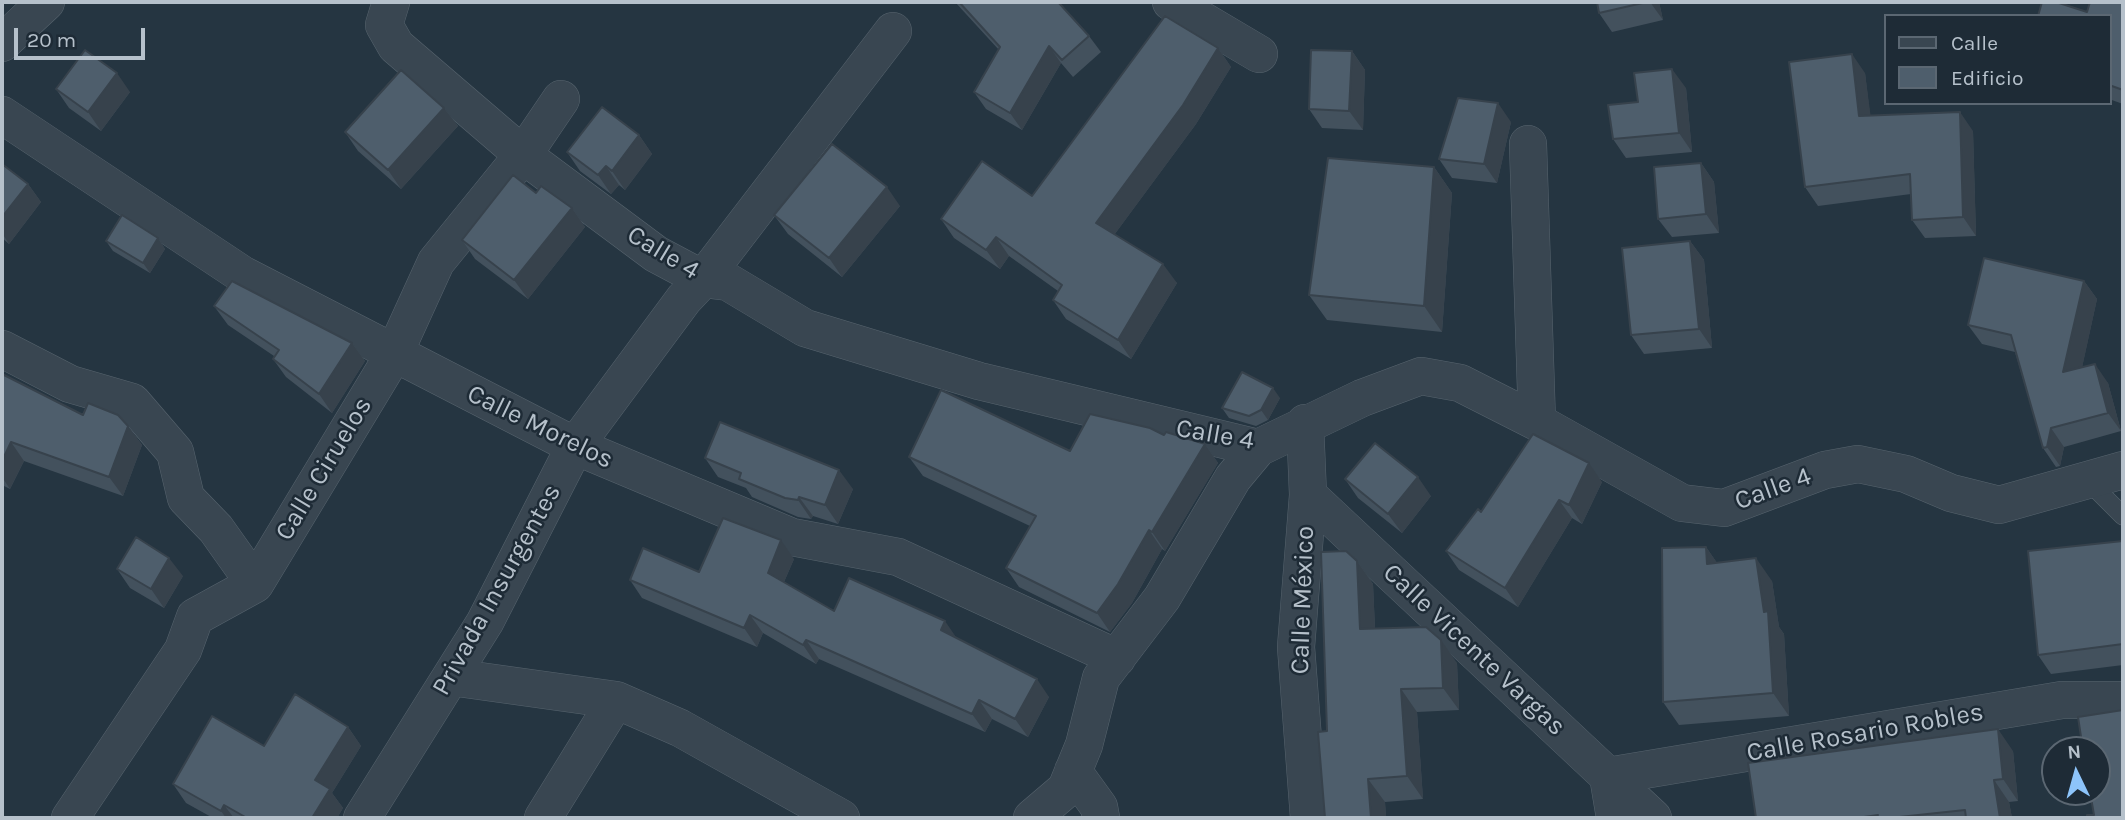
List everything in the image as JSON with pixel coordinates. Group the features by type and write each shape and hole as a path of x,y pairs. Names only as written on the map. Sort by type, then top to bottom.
{"street":[{"path":"2,43 46,2"},
{"name":"Calle 4","path":"391,2 384,24 396,46 523,155 656,254 703,279 728,282 805,328 979,381 1258,447 1305,423 1421,376 1460,383 1537,422 1682,503 1724,508 1825,470 1858,464 1906,474 1951,494 1998,505 2123,470"},
{"path":"1171,2 1259,54"},
{"name":"Privada Insurgentes","path":"362,818 485,622 575,446 684,299 703,279 893,31"},
{"name":"Calle Ciruelos","path":"255,584 394,354 436,262 523,155 561,99"},
{"name":"Calle Morelos","path":"2,115 243,275 575,446 792,537 898,557 1116,658"},
{"path":"1528,144 1537,422"},
{"path":"2,349 70,384 132,402 174,452 186,498 216,529 255,584 195,617 183,650 70,818"},
{"name":"Calle México","path":"1305,423 1308,495 1296,647 1309,818"},
{"path":"1032,818 1066,789 1084,745 1101,678 1161,598 1233,478 1258,447"},
{"name":"Calle Vicente Vargas","path":"1308,495 1653,818"},
{"path":"451,677 616,700 680,728 841,818"},
{"path":"543,818 616,700"},
{"name":"Calle Rosario Robles","path":"1608,776 2062,700 2123,700"},
{"path":"1073,771 1099,807 1101,818"},
{"path":"1608,776 1615,818"}],"lane":[{"path":"2088,481 2123,516"}],"building":[{"path":"959,2 1058,2 1089,36 1062,60 1049,46 1010,113 974,92 1000,47"},
{"path":"1597,2 1647,2 1599,13"},
{"path":"2042,2 2056,2 2087,12 2090,2 2123,2 2123,90 2111,86 2111,14 2039,14"},
{"path":"1165,16 1218,48 1183,105 1096,223 1163,264 1118,340 1053,300 1062,285 996,237 986,250 941,219 982,161 1032,196"},
{"path":"85,50 117,73 88,112 56,89"},
{"path":"1311,50 1352,51 1349,111 1309,109"},
{"path":"1852,54 1859,116 1960,112 1963,217 1912,220 1910,174 1805,187 1789,62"},
{"path":"1672,69 1679,133 1613,139 1608,105 1638,102 1634,73"},
{"path":"401,70 444,108 388,170 345,132"},
{"path":"1458,98 1498,103 1484,164 1439,159"},
{"path":"602,107 639,135 612,171 606,166 598,175 567,152"},
{"path":"832,144 887,187 829,258 774,215"},
{"path":"1328,158 1434,167 1424,306 1309,295"},
{"path":"1701,163 1706,214 1658,219 1654,167"},
{"path":"2,164 28,184 2,217"},
{"path":"513,175 536,193 541,186 572,208 514,280 462,240"},
{"path":"122,215 158,238 143,263 106,241"},
{"path":"1690,241 1699,329 1631,335 1622,248"},
{"path":"1984,258 2084,281 2063,372 2095,364 2108,413 2051,428 2047,447 2043,448 2011,335 1968,325"},
{"path":"232,281 352,343 319,394 273,359 279,350 214,306"},
{"path":"1242,372 1273,388 1261,410 1249,416 1222,408"},
{"path":"2,374 83,415 88,403 118,415 128,426 109,477 11,442 2,461"},
{"path":"941,390 1070,451 1090,414 1205,444 1152,532 1149,530 1118,584 1097,613 1006,568 1036,516 909,457"},
{"path":"720,422 839,470 825,505 799,497 798,500 785,498 739,479 741,473 705,458"},
{"path":"1533,434 1589,463 1569,505 1559,500 1505,588 1446,551 1478,509 1481,512"},
{"path":"1375,443 1418,477 1388,514 1345,479"},
{"path":"723,518 781,540 768,573 834,611 849,578 945,621 941,630 1037,679 1015,719 979,700 972,714 806,640 803,645 750,615 744,628 630,580 643,548 699,572"},
{"path":"136,537 169,558 151,589 117,569"},
{"path":"2123,541 2123,644 2038,655 2028,551"},
{"path":"1706,547 1707,564 1756,558 1764,612 1768,611 1773,693 1663,702 1662,548"},
{"path":"1346,551 1357,561 1360,629 1426,627 1441,640 1443,688 1401,689 1407,776 1368,779 1371,818 1325,818 1318,732 1327,731 1321,552"},
{"path":"295,694 348,727 315,780 330,789 312,818 247,818 224,805 221,811 173,784 212,716 264,746"},
{"path":"2123,710 2123,818 2087,818 2087,815 2094,815 2092,806 2111,806 2111,736 2081,736 2078,717"},
{"path":"1998,729 2003,779 1994,780 2000,818 1966,818 1965,810 1890,818 1876,818 1878,815 1857,818 1756,818 1748,763"}]}
